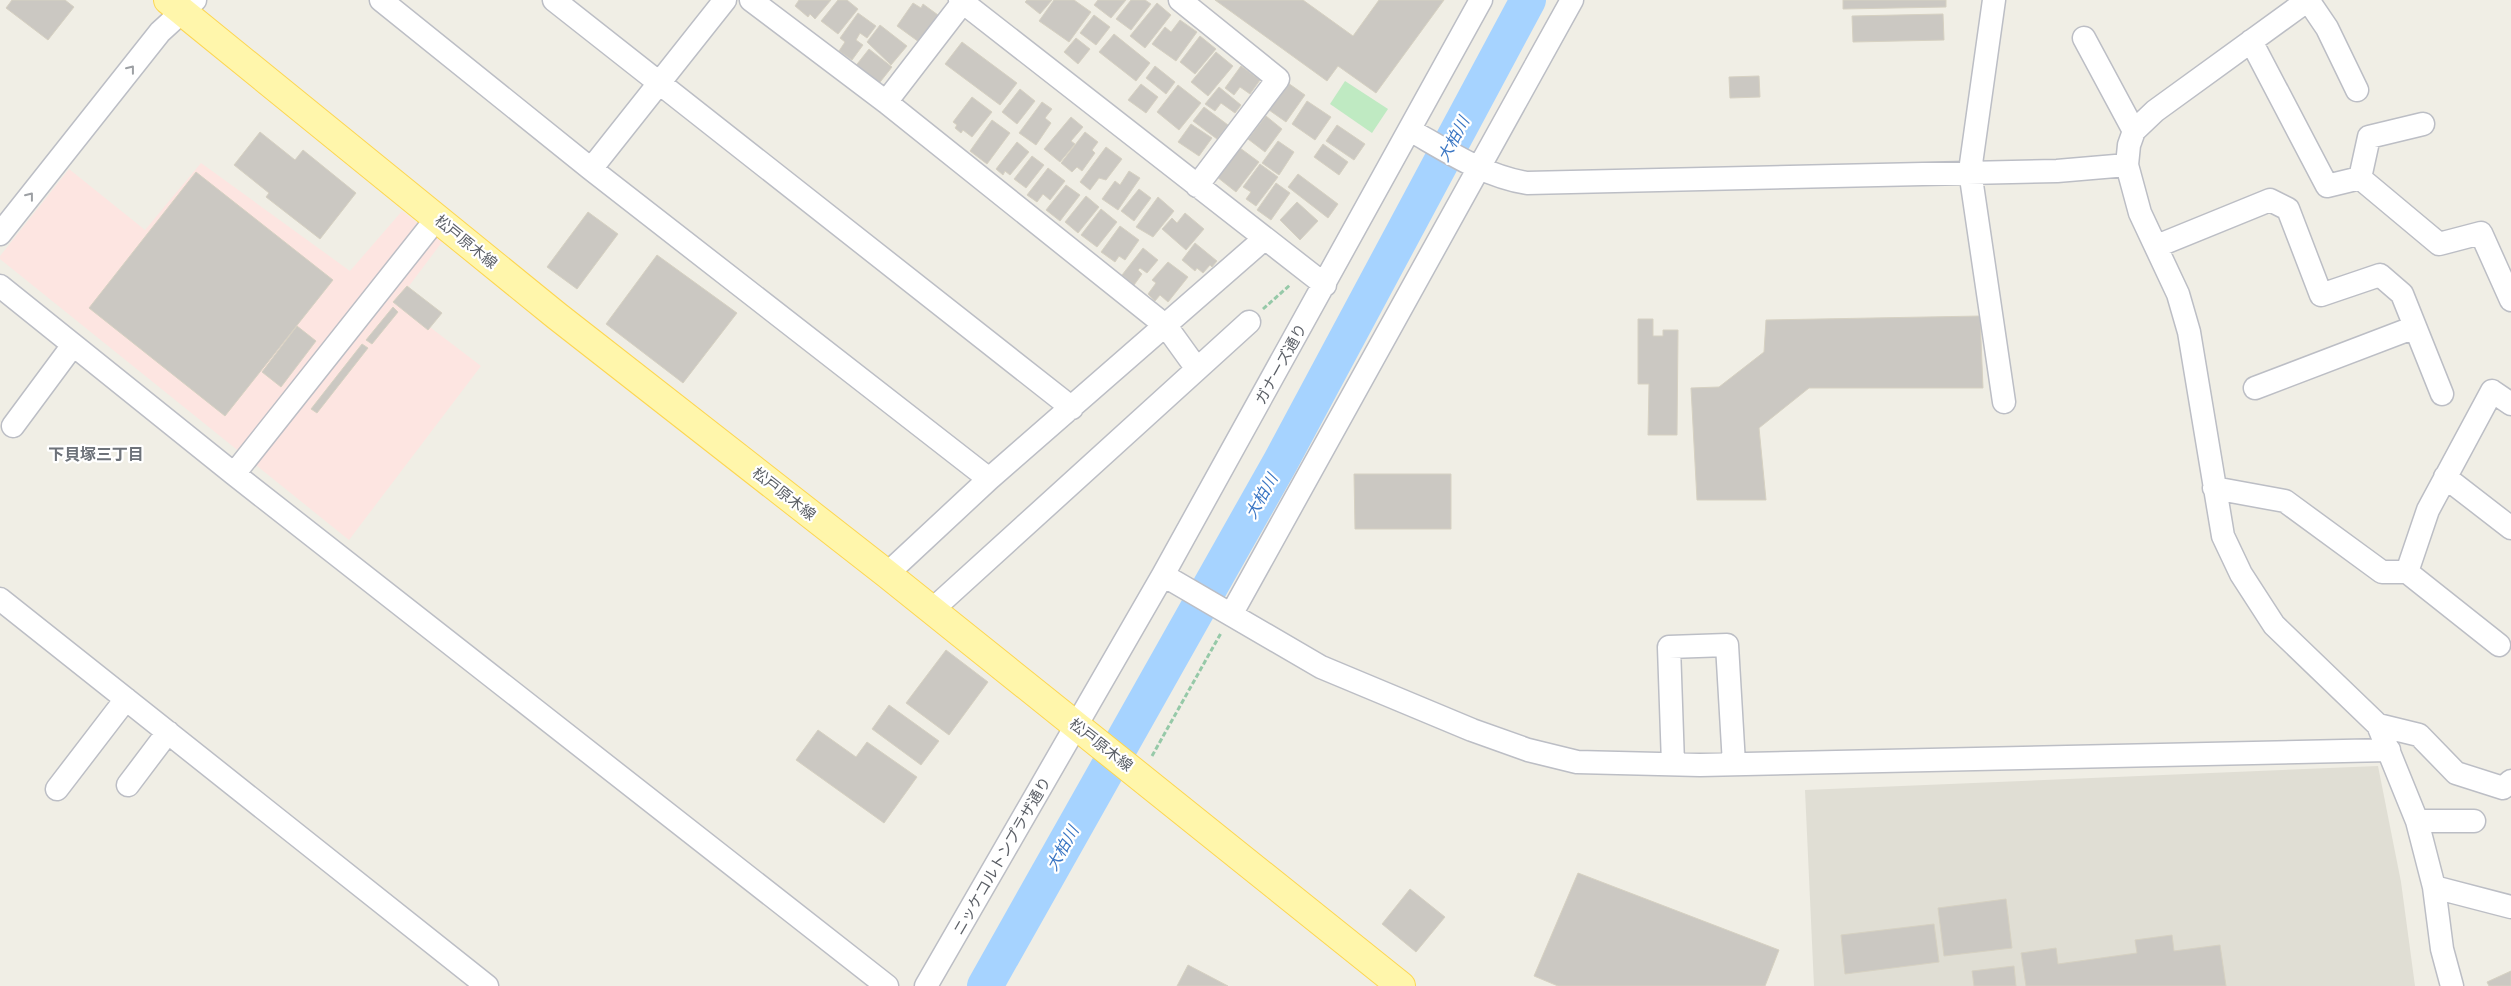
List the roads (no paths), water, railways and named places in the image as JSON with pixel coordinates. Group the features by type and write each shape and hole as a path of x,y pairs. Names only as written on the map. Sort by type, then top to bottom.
{"main road":[{"name":"松戸原木線","path":"182,4 557,316 887,574 1401,986"}],"street":[{"path":"381,0 591,169 990,479"},
{"path":"554,0 1072,408"},
{"path":"591,169 724,0"},
{"path":"751,0 886,102 1166,326 1197,369"},
{"path":"1180,0 1278,78 1197,186"},
{"name":"ガナーズ通り","path":"1085,732 1163,575 1481,0"},
{"path":"1232,614 1572,0"},
{"path":"1994,0 1970,171 2004,402"},
{"path":"2357,90 2327,28 2308,0 2155,111 2134,131 2129,145 2127,165 2140,213 2178,294 2189,332 2223,536 2241,574 2274,625 2378,725 2417,821 2434,887 2442,949 2452,986"},
{"path":"886,102 961,1 1325,285"},
{"path":"0,234 182,4"},
{"path":"2084,38 2134,131"},
{"path":"2251,41 2327,186 2360,178"},
{"path":"2360,178 2369,137 2423,124"},
{"path":"1410,130 1480,169 1504,180 1527,183 1970,171 2057,171 2127,165"},
{"path":"2360,178 2439,244 2481,233 2511,300"},
{"path":"2156,246 2270,200 2288,209 2321,295 2380,275 2402,294 2442,394"},
{"path":"234,474 437,218"},
{"path":"887,574 990,479 1264,238"},
{"path":"0,286 234,474 887,986"},
{"path":"932,610 1249,322"},
{"path":"2255,388 2415,327"},
{"path":"13,426 72,345"},
{"path":"2407,572 2428,510 2492,391 2511,404"},
{"path":"2445,477 2511,528"},
{"path":"2214,488 2285,501 2382,572 2407,572 2498,645"},
{"path":"1163,575 1321,667 1472,730 1528,750 1578,762 1734,764 2389,750"},
{"path":"0,599 487,986"},
{"path":"1673,764 1669,647 1728,645 1734,764"},
{"path":"57,789 126,699"},
{"path":"2378,725 2418,735 2456,773 2503,788 2511,781"},
{"path":"128,785 168,732"},
{"name":"ニッケコルトンプラザ通り","path":"926,986 1085,732"},
{"path":"2417,821 2474,821"},
{"path":"2434,887 2511,907"}],"waterway":[{"name":"大柏川","path":"985,986 1281,461 1528,0"}],"district":[{"name":"下貝塚三丁目","path":"96,454"}]}
